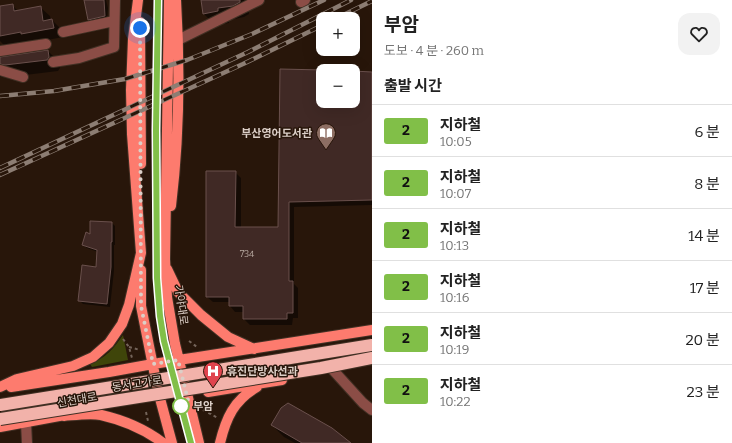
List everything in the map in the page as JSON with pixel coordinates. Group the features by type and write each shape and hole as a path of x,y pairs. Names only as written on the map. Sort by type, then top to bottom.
{"highway":[{"name":"동서고가로","path":"0,404 372,344"},
{"name":"동서고가로","path":"0,419 321,368 372,358"}],"main road":[{"path":"140,0 133,40 131,90 132,134 141,253 141,306 160,399 172,443"},
{"name":"가야대로","path":"169,0 165,259 167,297 178,360 199,443"},
{"path":"176,0 178,40 177,131 173,194 165,259 167,268 178,292 201,315 228,337 254,349"},
{"path":"0,388 18,379 73,366 93,357 109,342 122,324 129,305 141,253"},
{"name":"신천대로","path":"0,388 372,330"},
{"name":"신천대로","path":"0,427 160,399 266,383 372,363"},
{"path":"220,443 223,428 237,403 246,393 266,383"},
{"path":"58,416 100,415 131,425 157,438 163,443"}],"street":[{"path":"53,62 79,58 114,47 115,0"},
{"path":"178,40 259,0"},
{"path":"63,32 114,22"},
{"path":"0,51 46,44"},
{"path":"0,70 23,77"},
{"path":"333,370 363,403 372,410"},
{"path":"26,423 27,443"}],"path":[{"path":"122,337 129,347 134,361"},
{"path":"189,341 200,349"},
{"path":"129,347 142,350"},
{"path":"208,401 211,414"},
{"path":"203,410 219,418"},
{"path":"146,412 149,424"}],"green space":[{"path":"123,335 128,360 92,367 90,364 109,352"}],"building":[{"path":"84,0 104,0 105,16 88,20"},
{"path":"201,0 240,0 240,2 233,6 218,8 218,11 203,14"},
{"path":"13,4 14,11 41,6 43,21 52,19 54,28 0,36 0,6"},
{"path":"48,50 49,57 47,60 5,65 0,64 0,57"},
{"path":"280,69 316,70 316,108 360,108 360,71 372,72 372,200 289,202 289,281 293,281 293,313 287,313 287,319 243,319 243,306 229,306 229,297 206,297 206,171 236,171 235,227 278,227"},
{"path":"90,221 112,222 111,267 107,304 78,301 82,265 96,267 97,250 82,245 86,232 90,234"},
{"path":"288,403 332,428 351,443 302,443 271,425 281,408"}],"railway":[{"path":"0,96 54,91 125,79 187,60 252,34 324,0"},
{"path":"0,168 248,52 351,0"},
{"path":"349,12 372,1"},
{"path":"0,175 243,64 316,28"}],"metro line":[{"name":"2","path":"158,0 156,130 157,278 160,316 164,341 191,443"}],"place":[{"name":"부산영어도서관","path":"326,150"},
{"name":"휴진단방사선과","path":"213,388"},
{"name":"부암","path":"181,406"}],"route":[{"path":"140,28 141,306 153,364 178,360 189,404 181,406"}]}
